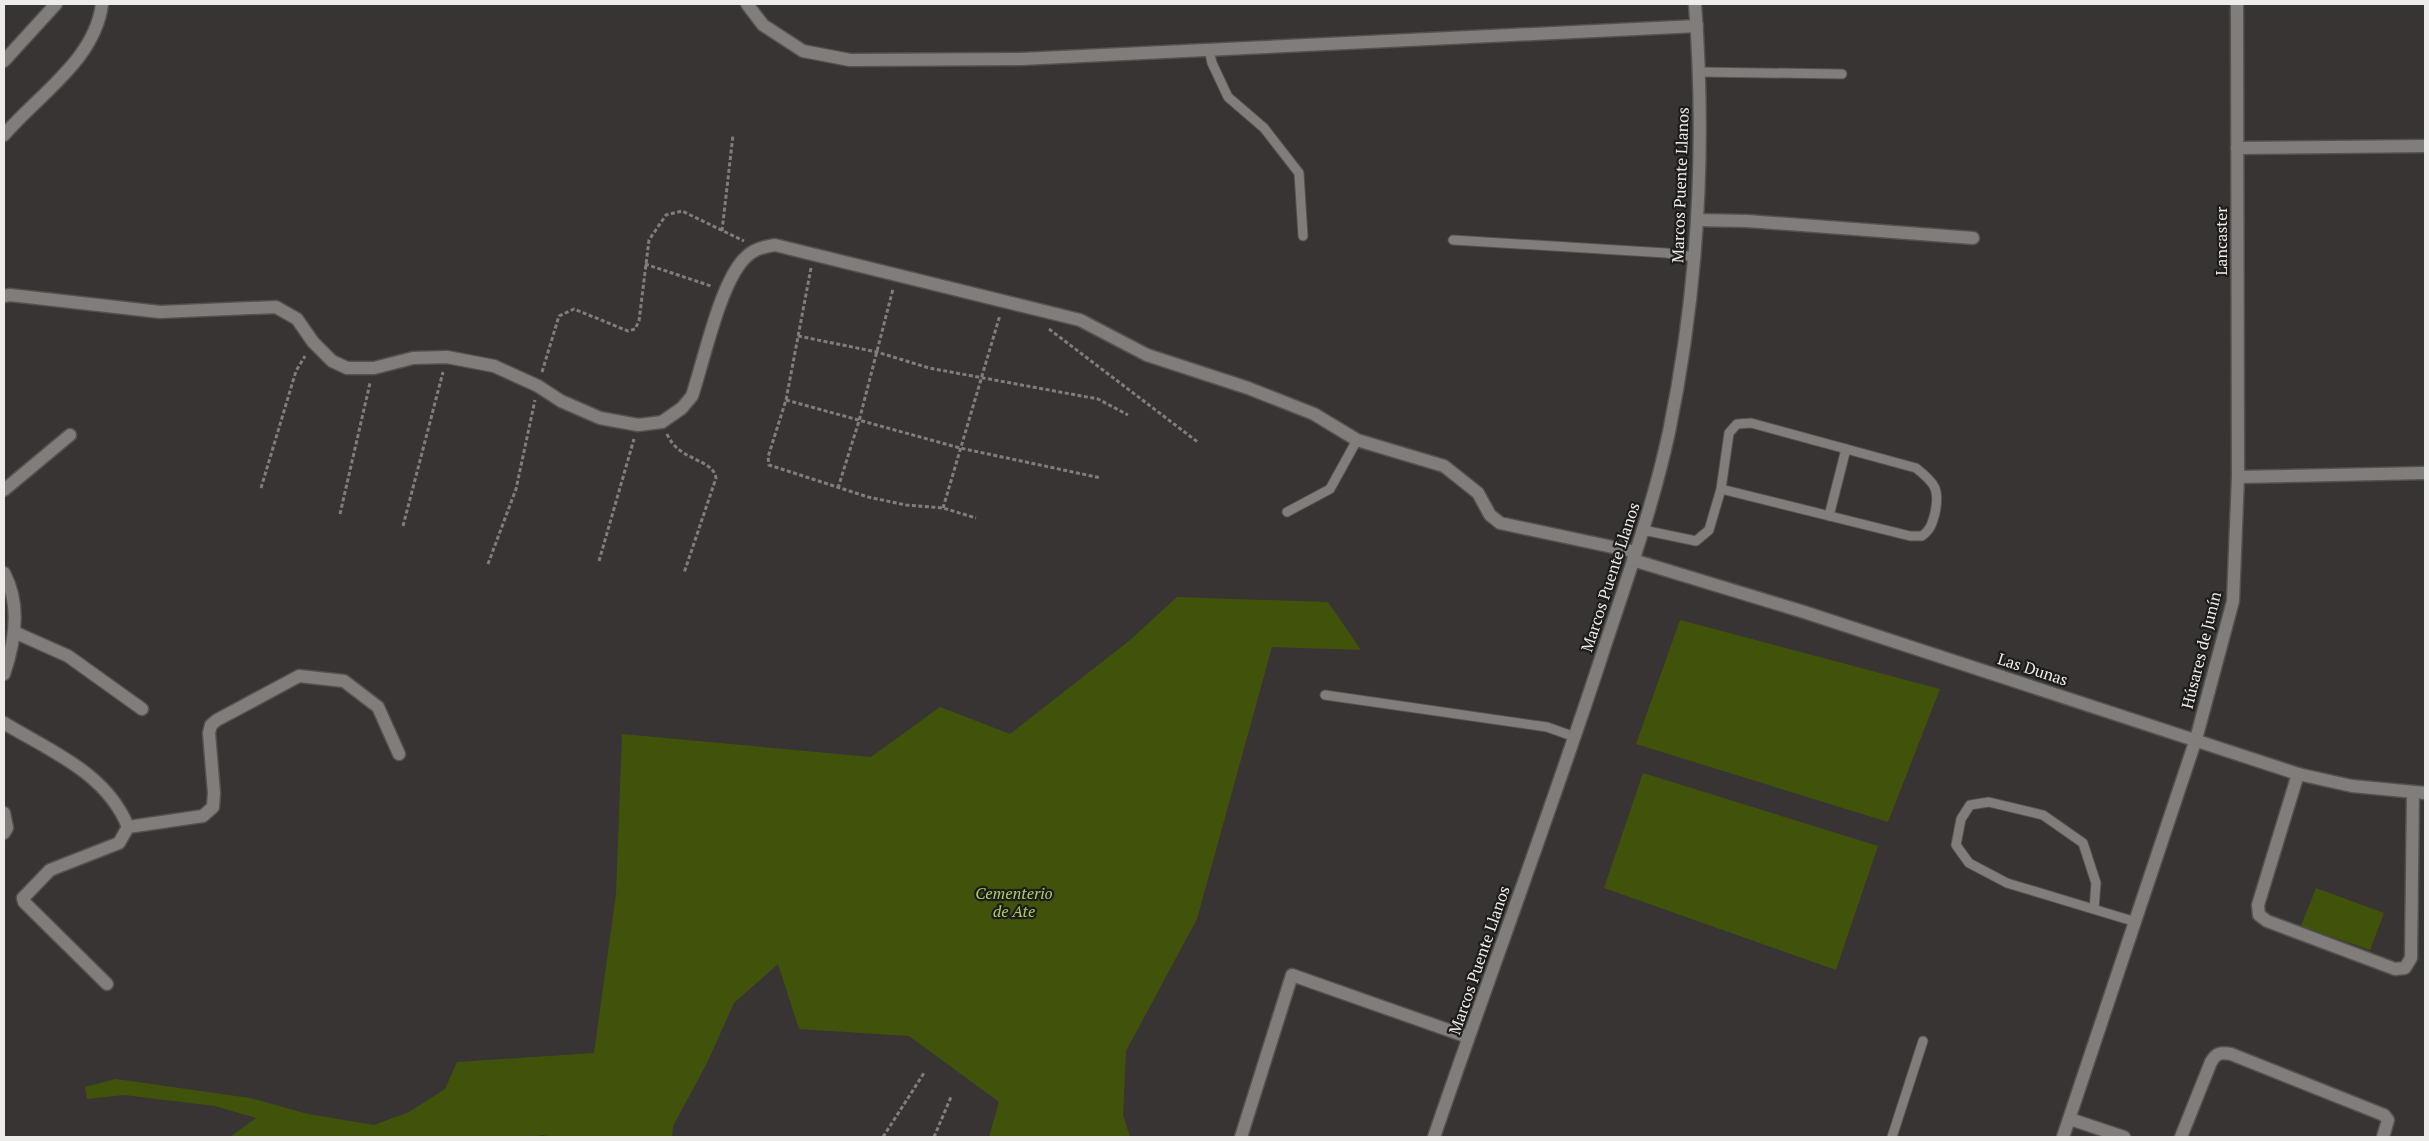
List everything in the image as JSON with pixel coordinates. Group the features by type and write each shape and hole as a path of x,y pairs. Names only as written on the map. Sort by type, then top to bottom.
{"street":[{"path":"4,61 56,4"},
{"path":"4,135 74,64 94,30 102,4"},
{"path":"747,4 763,25 803,51 850,60 1021,59 1697,26"},
{"name":"Marcos Puente Llanos","path":"1434,1137 1575,736 1643,530 1666,444 1677,387 1697,220 1699,72 1696,4"},
{"name":"Lancaster","path":"2237,4 2238,477"},
{"path":"2237,148 2425,146"},
{"path":"1697,220 1748,221 1973,238"},
{"name":"Las Dunas","path":"758,248 775,245 896,277 1080,320 1146,355 1248,388 1314,414 1358,440 1387,451 1444,466 1478,493 1490,515 1500,523 1634,556 2298,774 2352,786 2419,793"},
{"path":"4,296 160,312 276,307 297,319 313,342 332,361 347,368 374,368 413,358 447,357 494,366 600,418 638,425 662,422 682,408 692,396 731,277 745,258 758,248"},
{"path":"4,490 70,435"},
{"path":"2238,477 2425,473"},
{"name":"Húsares de Junín","path":"2063,1137 2196,739 2233,601 2238,477"},
{"path":"4,573 12,590 15,613 14,632 4,674"},
{"path":"4,620 15,613"},
{"path":"14,632 68,656 142,709"},
{"path":"128,826 203,816 213,807 209,733 211,725 299,676 344,680 378,707 399,754"},
{"path":"4,723 84,770 100,783 121,809 128,826 120,843 50,870 24,898 24,902 107,984"},
{"path":"2298,774 2258,905 2259,915 2266,921 2395,969 2405,968 2411,958 2419,793"},
{"path":"4,813 7,828 4,832"},
{"path":"1242,1137 1292,975 1468,1037"},
{"path":"2181,1137 2211,1062 2221,1052 2231,1054 2384,1115 2388,1120 2383,1137"},
{"path":"2070,1119 2124,1137"}],"lane":[{"path":"1209,49 1212,63 1228,97 1264,128 1299,173 1303,236"},
{"path":"1699,72 1842,74"},
{"path":"1453,240 1666,253 1694,257"},
{"path":"1643,530 1696,541 1709,530 1721,489 1729,433 1736,424 1751,423 1916,468 1929,479 1938,496 1932,528 1922,536 1910,536 1721,489"},
{"path":"1287,512 1330,489 1358,440"},
{"path":"1830,516 1846,449"},
{"path":"1325,695 1547,728 1575,736"},
{"path":"2094,909 2096,883 2083,843 2043,815 1989,802 1970,805 1961,819 1956,845 1969,863 2007,883 2136,922"},
{"path":"1892,1137 1923,1041"}],"path":[{"path":"722,230 733,135"},
{"path":"488,564 516,489 538,386 559,316 563,312 574,309 628,331 635,329 639,321 649,240 666,215 682,211 758,248"},
{"path":"814,255 786,400 768,457 769,466 838,488 897,503 943,508 976,518"},
{"path":"645,264 725,291"},
{"path":"838,488 859,421 896,277"},
{"path":"943,508 1003,302"},
{"path":"1047,328 1199,443"},
{"path":"798,336 877,352 929,368 1098,399 1128,415"},
{"path":"261,488 296,371 313,342"},
{"path":"403,526 447,357"},
{"path":"340,514 374,368"},
{"path":"786,400 960,448 1101,478"},
{"path":"662,422 671,444 683,455 709,466 715,472 716,478 684,573"},
{"path":"600,561 638,425"},
{"path":"883,1137 924,1073"},
{"path":"934,1137 951,1097"}],"green space":[{"name":"Cementerio de Ate","path":"1177,597 1328,602 1361,650 1272,647 1197,919 1126,1051 1123,1115 1130,1137 989,1137 999,1102 909,1036 799,1029 778,964 734,1003 707,1063 673,1126 672,1137 551,1137 543,1135 532,1137 230,1137 256,1118 215,1106 124,1095 87,1099 85,1087 116,1079 250,1098 308,1114 374,1125 409,1112 445,1089 457,1062 594,1053 616,894 622,734 871,757 940,707 1010,734 1129,641"},
{"path":"1680,620 1940,689 1888,822 1636,744"},
{"path":"1643,773 1878,846 1836,970 1604,888"},
{"path":"2316,888 2384,913 2370,950 2301,926"}]}
